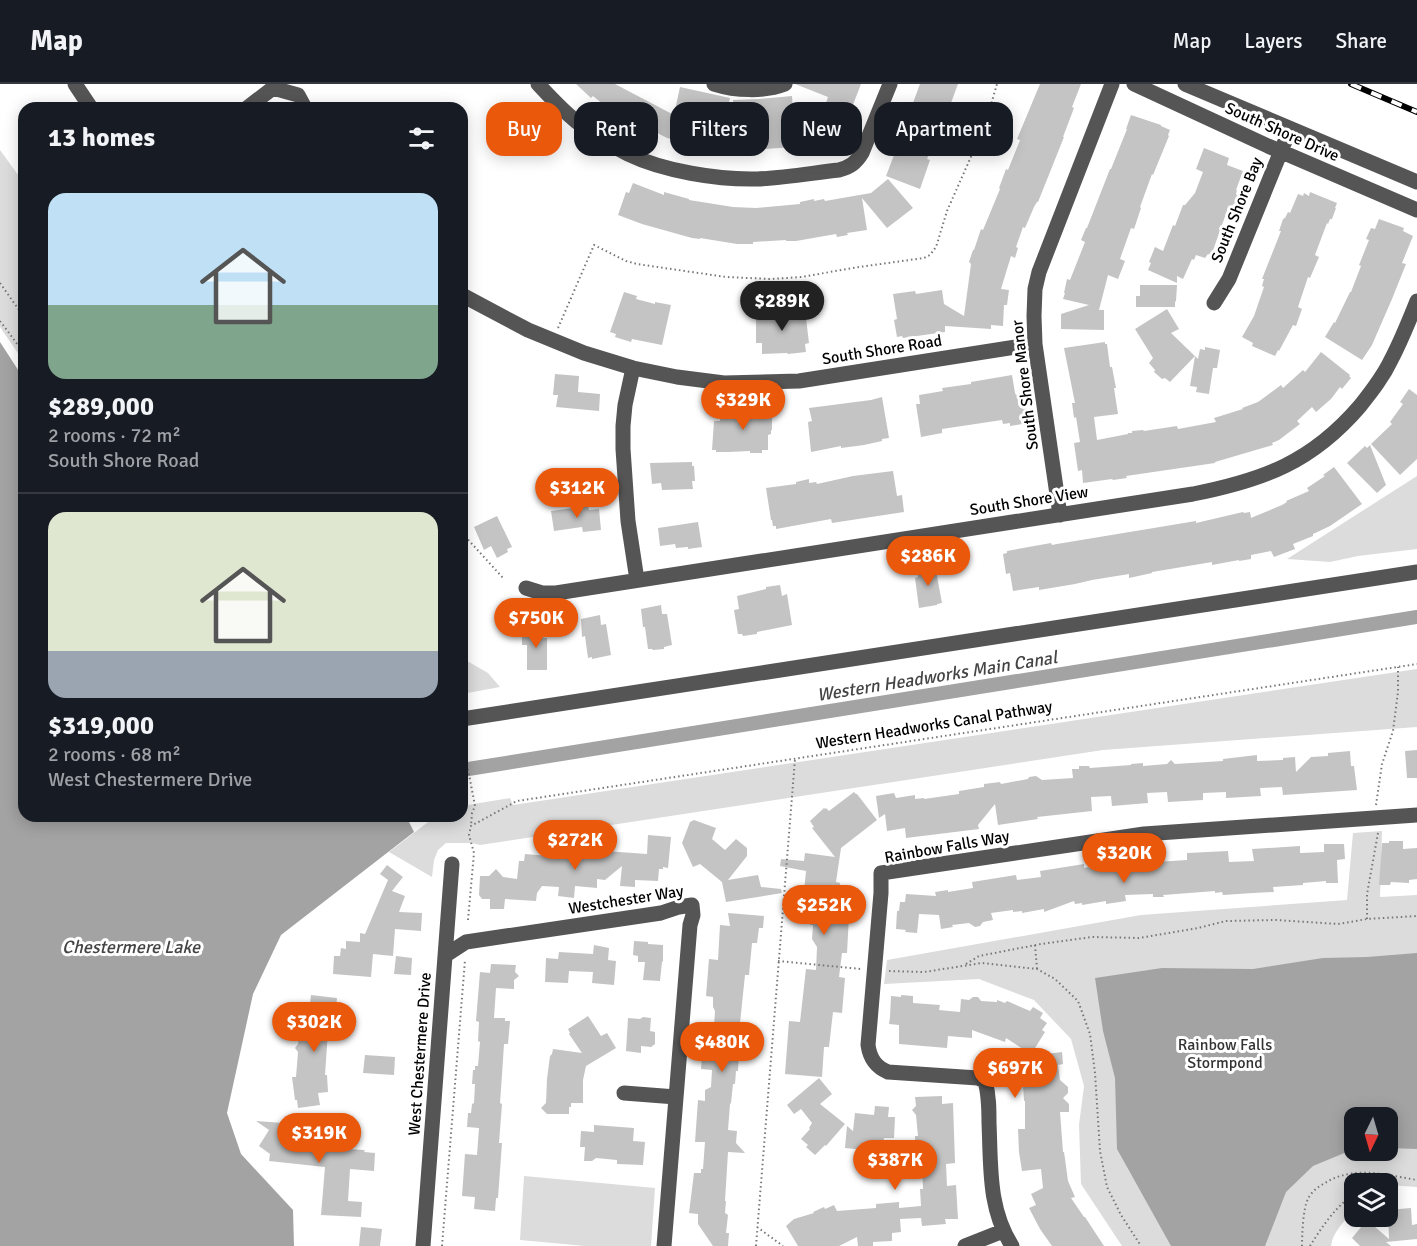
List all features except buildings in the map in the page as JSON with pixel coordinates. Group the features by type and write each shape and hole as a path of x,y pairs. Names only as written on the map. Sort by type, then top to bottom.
{"street":[{"path":"75,84 87,102"},
{"path":"538,84 577,121 600,138 629,154 647,161 707,176 755,179 839,170 857,162 890,84"},
{"path":"714,84 748,90 775,88 786,84"},
{"name":"South Shore Manor","path":"1060,515 1035,344 1035,289 1039,272 1112,84"},
{"name":"South Shore Drive","path":"1134,84 1281,152 1417,210"},
{"name":"South Shore Drive","path":"1185,84 1417,182"},
{"path":"255,102 273,88 298,95 302,102"},
{"name":"South Shore Bay","path":"1214,303 1229,279 1290,129"},
{"name":"South Shore Road","path":"468,298 528,330 584,353 633,368 724,383 799,381 1035,344"},
{"name":"South Shore View","path":"526,588 542,593 556,593 1226,488 1292,463 1321,444 1349,418 1370,393 1391,361 1417,301"},
{"path":"633,368 623,426 628,521 637,580"},
{"path":"468,718 1417,572"},
{"name":"Rainbow Falls Way","path":"1012,1246 1003,1231 995,1206 991,1182 988,1097 985,1081 978,1078 888,1072 873,1062 869,1052 881,873 1144,834 1417,815"},
{"name":"West Chestermere Drive","path":"423,1246 452,864"},
{"name":"Westchester Way","path":"446,955 466,942 661,913 692,905 693,915 690,925 664,1246"},
{"path":"624,1093 676,1097"},
{"path":"965,1246 1003,1231"}],"path":[{"path":"557,330 594,245 637,264 752,279 801,278 914,260 930,255 936,247 947,211 984,125 997,84"},
{"path":"0,283 18,308"},
{"path":"0,321 18,345"},
{"path":"468,539 504,579"},
{"name":"Western Headworks Canal Pathway","path":"471,826 517,801 1417,664"},
{"path":"1376,808 1382,764 1393,731 1398,692 1398,667"},
{"path":"756,1246 795,759"},
{"path":"468,769 475,806 469,835 474,853 468,920"},
{"path":"1367,919 1367,894 1378,830"},
{"path":"964,965 979,956 1035,945 1092,937 1139,938 1226,921 1276,920 1338,924 1367,919 1417,916"},
{"path":"1035,945 1037,969"},
{"path":"442,1246 465,960"},
{"path":"778,961 864,969"},
{"path":"886,971 924,972 982,963 1037,969 1055,979 1078,1001 1090,1034 1100,1151 1107,1186 1121,1215 1141,1246"},
{"path":"1353,1173 1371,1173"},
{"path":"1302,1246 1308,1200 1318,1186 1344,1174"},
{"path":"1398,1177 1417,1180"},
{"path":"1310,1246 1331,1214 1344,1202"},
{"path":"757,1227 783,1246"}],"green space":[{"path":"0,150 18,175 18,353 0,327"},
{"path":"1417,476 1417,549 1330,562 1287,559"},
{"path":"468,661 488,673 500,687 468,693"},
{"path":"1417,669 1417,727 1103,750 480,845 446,843 438,850 432,877 389,852 428,822 468,822 468,805 510,798 513,805"},
{"name":"Rainbow Falls Stormpond","path":"1382,831 1380,897 1417,895 1417,1187 1398,1186 1398,1173 1344,1173 1344,1221 1331,1246 1122,1246 1081,1184 1079,1125 1084,1086 1071,1039 1034,1000 979,979 884,984 887,960 1141,915 1347,900 1353,833"},
{"path":"524,1176 655,1188 651,1246 585,1246 520,1240"}],"water":[{"name":"Chestermere Lake","path":"0,342 18,370 18,822 409,822 414,832 281,935 253,994 227,1113 241,1154 293,1210 294,1246 0,1246"},
{"path":"1417,953 1417,1149 1398,1148 1398,1107 1344,1107 1344,1153 1313,1166 1286,1192 1265,1246 1171,1246 1117,1149 1115,1078 1103,1031 1095,978 1162,968 1253,969 1323,958"}],"waterway":[{"name":"Western Headworks Main Canal","path":"468,769 1417,617"}],"railway":[{"path":"1351,84 1417,112"}]}
